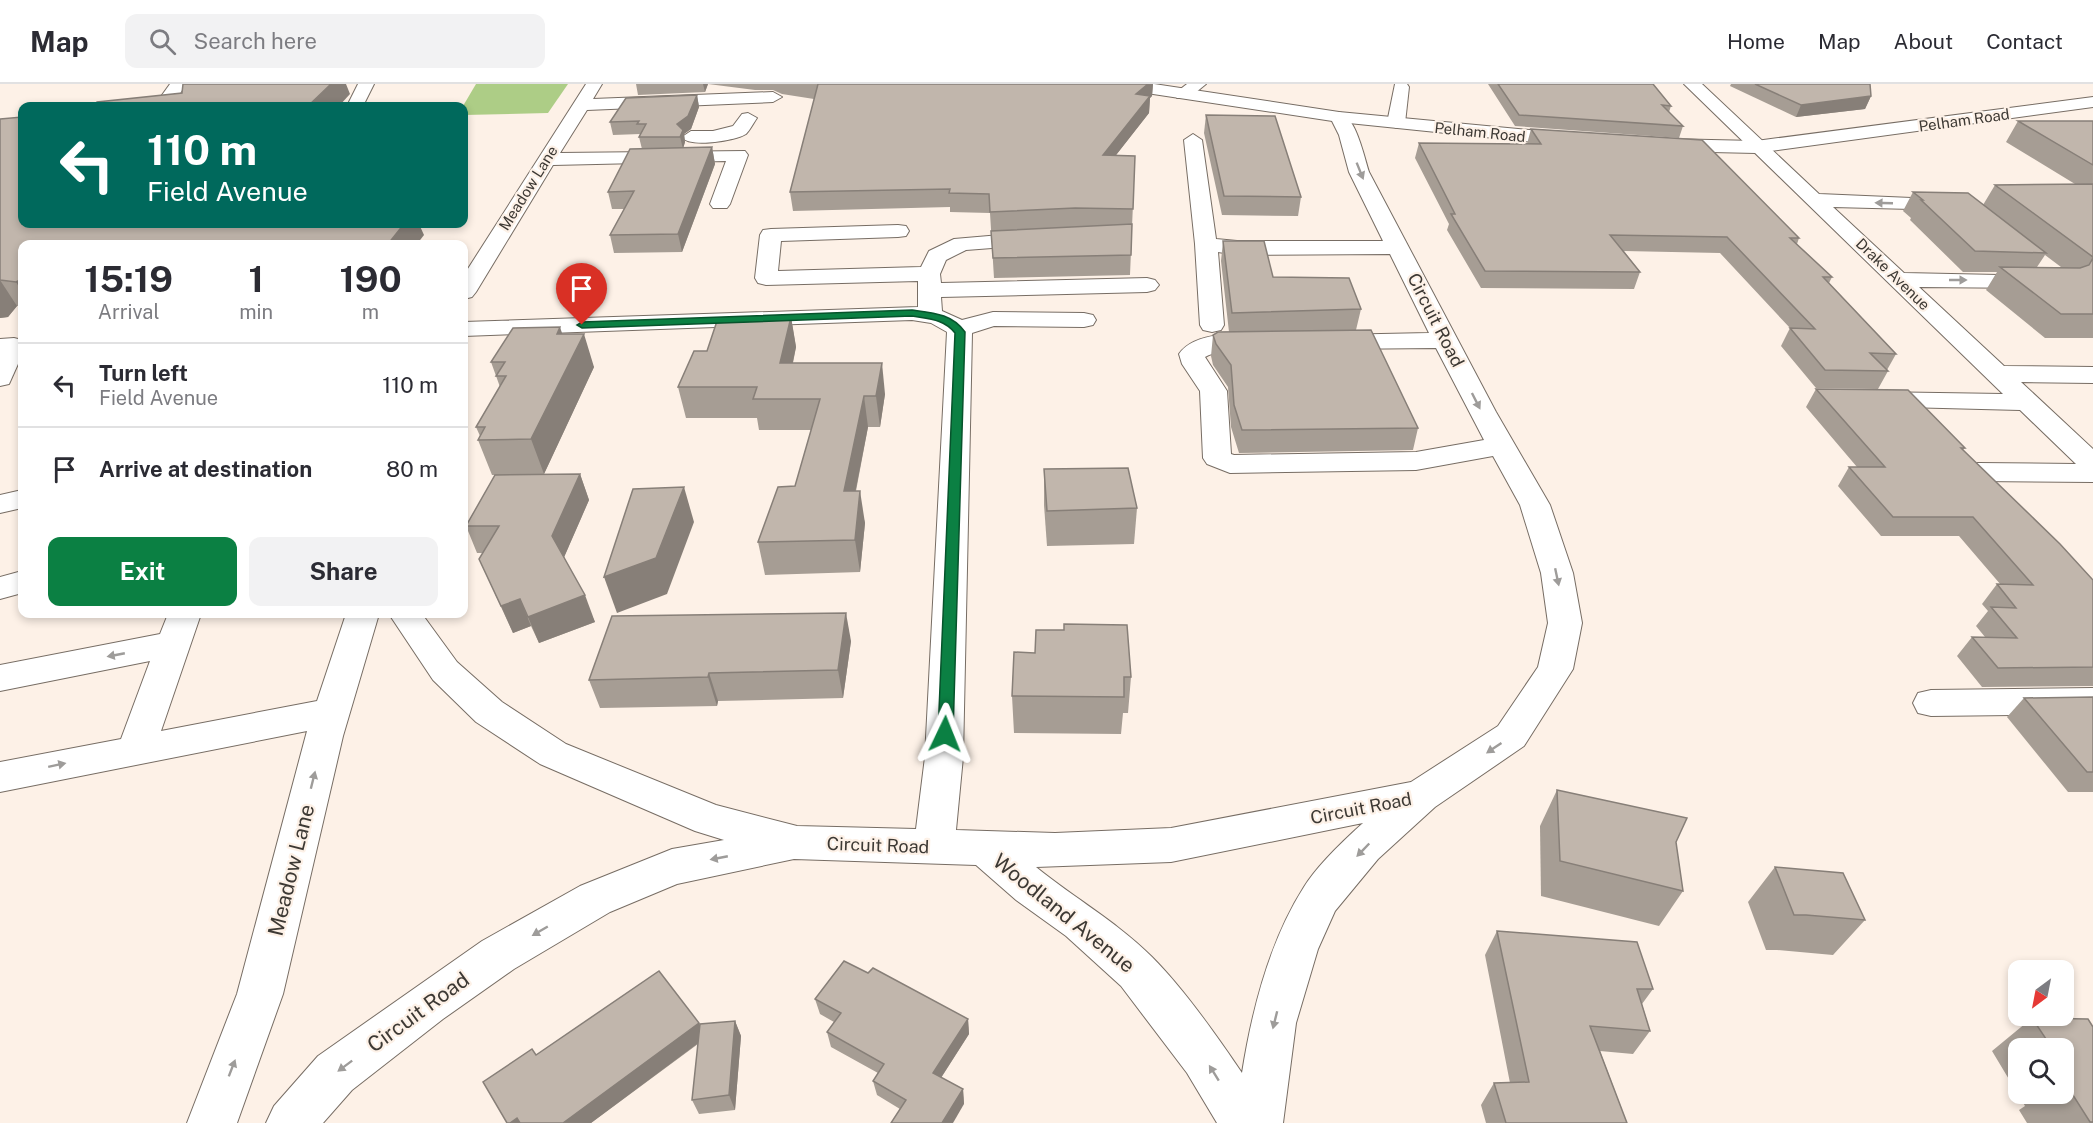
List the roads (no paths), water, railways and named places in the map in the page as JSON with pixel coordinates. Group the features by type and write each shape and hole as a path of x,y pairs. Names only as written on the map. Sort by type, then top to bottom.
{"street":[{"path":"357,102 366,84"},
{"name":"Meadow Lane","path":"468,286 594,84"},
{"name":"Pelham Road","path":"1120,84 1190,89 1339,117 1586,141"},
{"name":"Drake Avenue","path":"1692,84 1756,147 1817,200 2093,465"},
{"path":"1396,123 1401,87"},
{"path":"166,102 183,91"},
{"path":"580,105 661,104 699,99 772,97"},
{"name":"Pelham Road","path":"1642,144 1756,147 2093,102"},
{"name":"Circuit Road","path":"291,1123 335,1073 427,1004 498,955 595,899 672,867 797,843 1056,850 1171,845 1421,796 1511,736 1555,669 1566,623 1557,573 1535,505 1501,446 1359,172 1348,135 1339,117"},
{"path":"552,150 662,138 713,136 740,130 748,118"},
{"path":"1193,140 1206,244 1212,325"},
{"path":"552,150 602,158 738,155 720,204"},
{"path":"590,180 602,158"},
{"path":"1817,200 1968,208"},
{"path":"898,231 771,235 766,278 937,302 993,319 1084,320"},
{"path":"934,848 945,758 960,332 937,302 937,256 962,244 1057,238"},
{"path":"1206,244 1237,248 1399,247"},
{"path":"1899,280 2055,279 2037,261"},
{"path":"468,329 912,313 937,302 1147,285"},
{"path":"1446,340 1210,344 1192,354 1202,375 1213,387 1217,458 1230,464 1416,461 1501,446"},
{"path":"0,378 12,345"},
{"path":"1996,374 2093,375"},
{"path":"1848,399 2025,402"},
{"path":"1978,472 2093,473"},
{"path":"0,504 18,500"},
{"path":"0,588 18,583"},
{"name":"Meadow Lane","path":"212,1123 260,994 332,712 361,618"},
{"name":"Circuit Road","path":"408,618 445,671 489,712 553,754 710,819 797,843"},
{"path":"136,748 179,629"},
{"path":"0,678 179,629"},
{"path":"1931,703 2093,700"},
{"path":"0,777 136,748 332,712"},
{"path":"1258,1123 1273,1023 1296,949 1319,898 1364,847 1421,796"},
{"name":"Woodland Avenue","path":"986,849 1031,887 1081,923 1137,972 1204,1057 1245,1123"}]}
